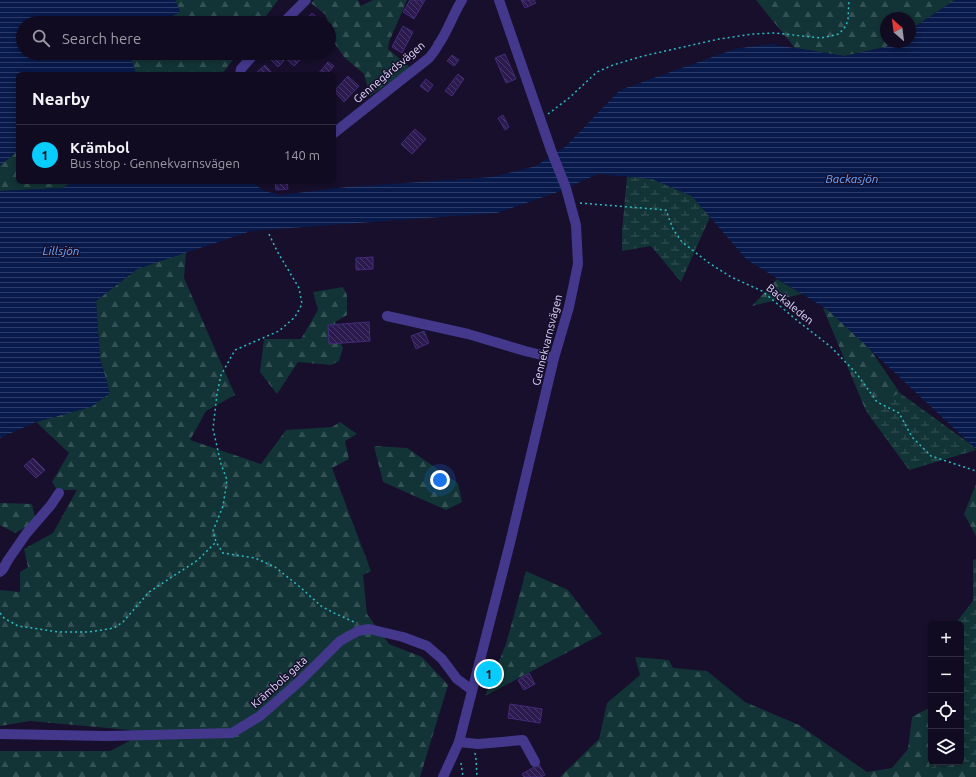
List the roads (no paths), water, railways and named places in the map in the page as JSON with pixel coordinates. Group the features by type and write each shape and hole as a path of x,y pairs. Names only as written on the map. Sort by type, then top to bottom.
{"street":[{"path":"291,16 306,0"},
{"name":"Gennegårdsvägen","path":"336,131 429,58 438,45 462,0"},
{"name":"Gennekvarnsvägen","path":"443,777 459,742 510,543 554,358 569,307 578,264 576,225 566,188 551,150 499,0"},
{"path":"240,72 241,69 249,60"},
{"path":"387,316 468,334 554,358"},
{"path":"0,572 26,534 51,505 59,493"},
{"name":"Krämbols gata","path":"0,734 107,736 232,733 260,716 300,681 340,641 358,631 369,629 427,646 442,659 457,679 472,690"},
{"path":"459,742 478,744 523,740 534,762"}],"water":[{"path":"0,0 175,0 180,12 172,16 16,16 16,60 131,60 135,72 16,72 16,153 0,165"},
{"name":"Backasjön","path":"955,0 976,0 976,449 828,310 746,259 692,196 652,179 598,174 555,193 497,213 251,231 137,269 96,301 100,359 110,393 91,407 36,422 0,438 0,191 63,188 70,184 255,184 264,191 280,195 347,187 492,177 536,166 565,147 620,90 735,49 770,44 844,56 881,48 916,48 916,26"}],"place":[{"name":"Krämbol","path":"489,674"}],"water label":[{"name":"Lillsjön","path":"61,251"}]}
